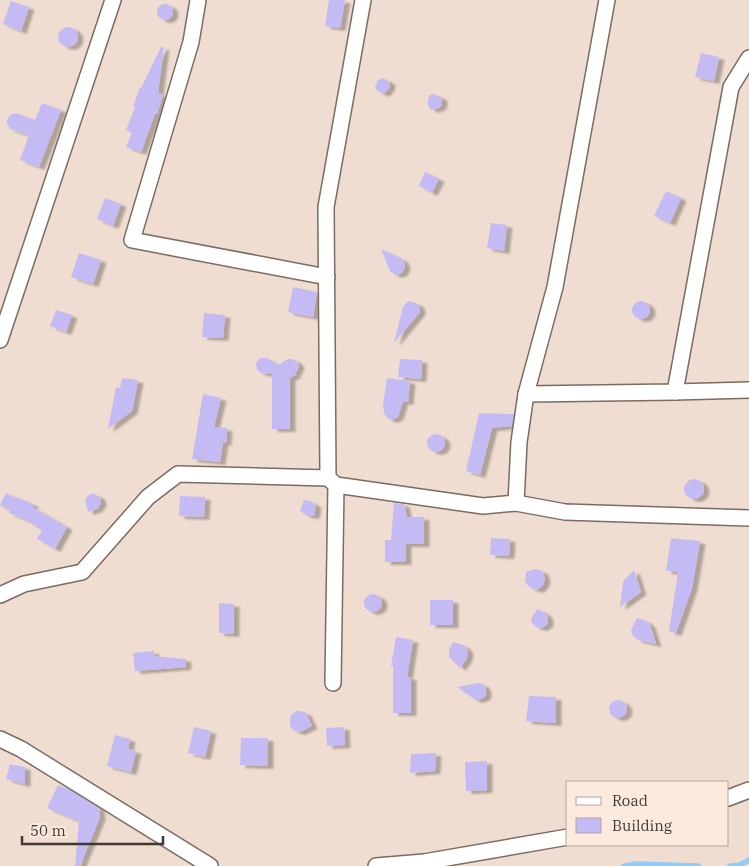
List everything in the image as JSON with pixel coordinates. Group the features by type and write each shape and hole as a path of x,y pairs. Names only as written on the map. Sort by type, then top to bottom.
{"street":[{"path":"0,340 113,0"},
{"path":"198,0 191,42 132,240 327,277"},
{"path":"333,683 332,481 326,207 363,0"},
{"path":"516,503 519,442 526,394 555,287 607,0"},
{"path":"675,392 731,87 749,58"},
{"path":"526,394 749,390"},
{"path":"0,595 24,584 82,572 148,498 178,474 332,481 483,506 516,503 566,512 749,518"},
{"path":"0,739 20,748 210,866"},
{"path":"729,798 747,792"},
{"path":"376,866 424,862 566,837"}],"building":[{"path":"329,0 345,0 340,28 325,26"},
{"path":"11,1 29,7 21,31 3,24"},
{"path":"162,4 168,4 173,9 171,18 162,20 157,15 157,9"},
{"path":"68,27 75,30 78,37 75,44 68,47 61,44 58,37 61,30"},
{"path":"161,47 164,47 158,93 163,95 141,152 126,147 132,133 126,130 140,87"},
{"path":"701,53 719,57 714,81 695,77"},
{"path":"383,78 390,82 389,88 384,94 377,91 375,87 378,80"},
{"path":"434,94 442,98 442,104 439,108 431,110 428,105 428,99 430,95"},
{"path":"42,103 61,110 39,167 20,160 29,135 10,129 7,120 10,115 16,113 35,120"},
{"path":"425,172 439,179 432,193 419,186"},
{"path":"666,191 681,198 670,223 654,216"},
{"path":"105,198 121,204 113,226 97,219"},
{"path":"491,223 507,225 504,251 487,248"},
{"path":"381,249 402,259 405,267 402,273 396,275 390,271"},
{"path":"79,253 101,260 93,284 71,277"},
{"path":"293,287 317,292 313,317 288,312"},
{"path":"410,301 418,304 420,312 394,343 403,307"},
{"path":"641,301 647,304 650,310 647,316 641,319 635,316 632,310 635,304"},
{"path":"56,310 72,315 66,332 50,326"},
{"path":"204,313 225,315 223,338 202,337"},
{"path":"260,358 267,358 278,365 288,359 293,359 299,365 294,374 297,376 290,378 290,429 272,429 272,374 261,373 257,370 256,363"},
{"path":"400,359 422,360 421,379 398,377"},
{"path":"122,378 138,380 132,411 108,429 116,387 120,388"},
{"path":"387,378 410,381 408,402 403,401 398,417 392,420 387,418 384,413 383,405"},
{"path":"203,394 221,398 214,427 227,428 226,443 223,442 220,462 192,459"},
{"path":"479,413 514,414 512,426 492,428 480,475 466,471"},
{"path":"436,434 442,437 445,443 442,449 436,452 430,449 427,443 430,437"},
{"path":"694,479 701,482 704,489 701,496 694,499 687,496 684,489 687,482"},
{"path":"6,493 33,504 32,507 67,527 55,549 37,539 42,530 24,519 9,513 10,511 0,505"},
{"path":"90,494 100,497 101,503 97,509 88,512 85,500"},
{"path":"180,496 205,497 204,517 179,516"},
{"path":"304,500 316,505 314,516 306,515 300,511"},
{"path":"394,503 404,504 407,517 424,517 424,544 406,544 406,562 385,562 385,540 391,540"},
{"path":"491,538 510,539 509,556 490,555"},
{"path":"671,538 700,541 692,588 676,633 669,631 678,572 666,571"},
{"path":"534,569 543,572 545,579 543,585 538,590 528,586 525,581 526,572"},
{"path":"634,570 641,592 620,607 624,580"},
{"path":"369,594 377,594 382,599 380,610 369,612 364,607 364,599"},
{"path":"430,600 453,600 453,625 430,625"},
{"path":"219,603 234,604 234,634 219,633"},
{"path":"538,609 548,617 548,623 542,628 536,627 531,620"},
{"path":"637,618 646,621 650,625 656,644 638,640 633,636 631,630"},
{"path":"396,637 413,640 407,677 411,677 411,713 393,713 393,666 391,666"},
{"path":"453,642 463,645 468,652 467,658 460,668 449,657 449,650"},
{"path":"154,651 154,656 186,659 186,667 135,671 133,653"},
{"path":"478,683 483,684 486,689 486,695 476,700 457,687"},
{"path":"529,696 556,697 556,723 526,721"},
{"path":"618,700 624,703 627,709 624,715 618,718 612,715 609,709 612,703"},
{"path":"297,711 306,713 312,726 300,732 293,730 290,726 291,715"},
{"path":"194,727 211,731 205,757 188,753"},
{"path":"344,727 345,745 327,746 326,728"},
{"path":"115,735 130,739 128,749 136,751 131,772 107,766"},
{"path":"241,738 268,738 268,766 240,765"},
{"path":"436,753 435,771 410,773 411,754"},
{"path":"487,761 487,790 466,791 465,762"},
{"path":"10,764 25,767 25,784 6,779"},
{"path":"58,785 70,790 99,808 100,817 80,866 75,866 79,821 47,808"}],"waterway":[{"path":"730,866 740,865 749,860"},
{"path":"624,866 637,864 698,866"}]}
